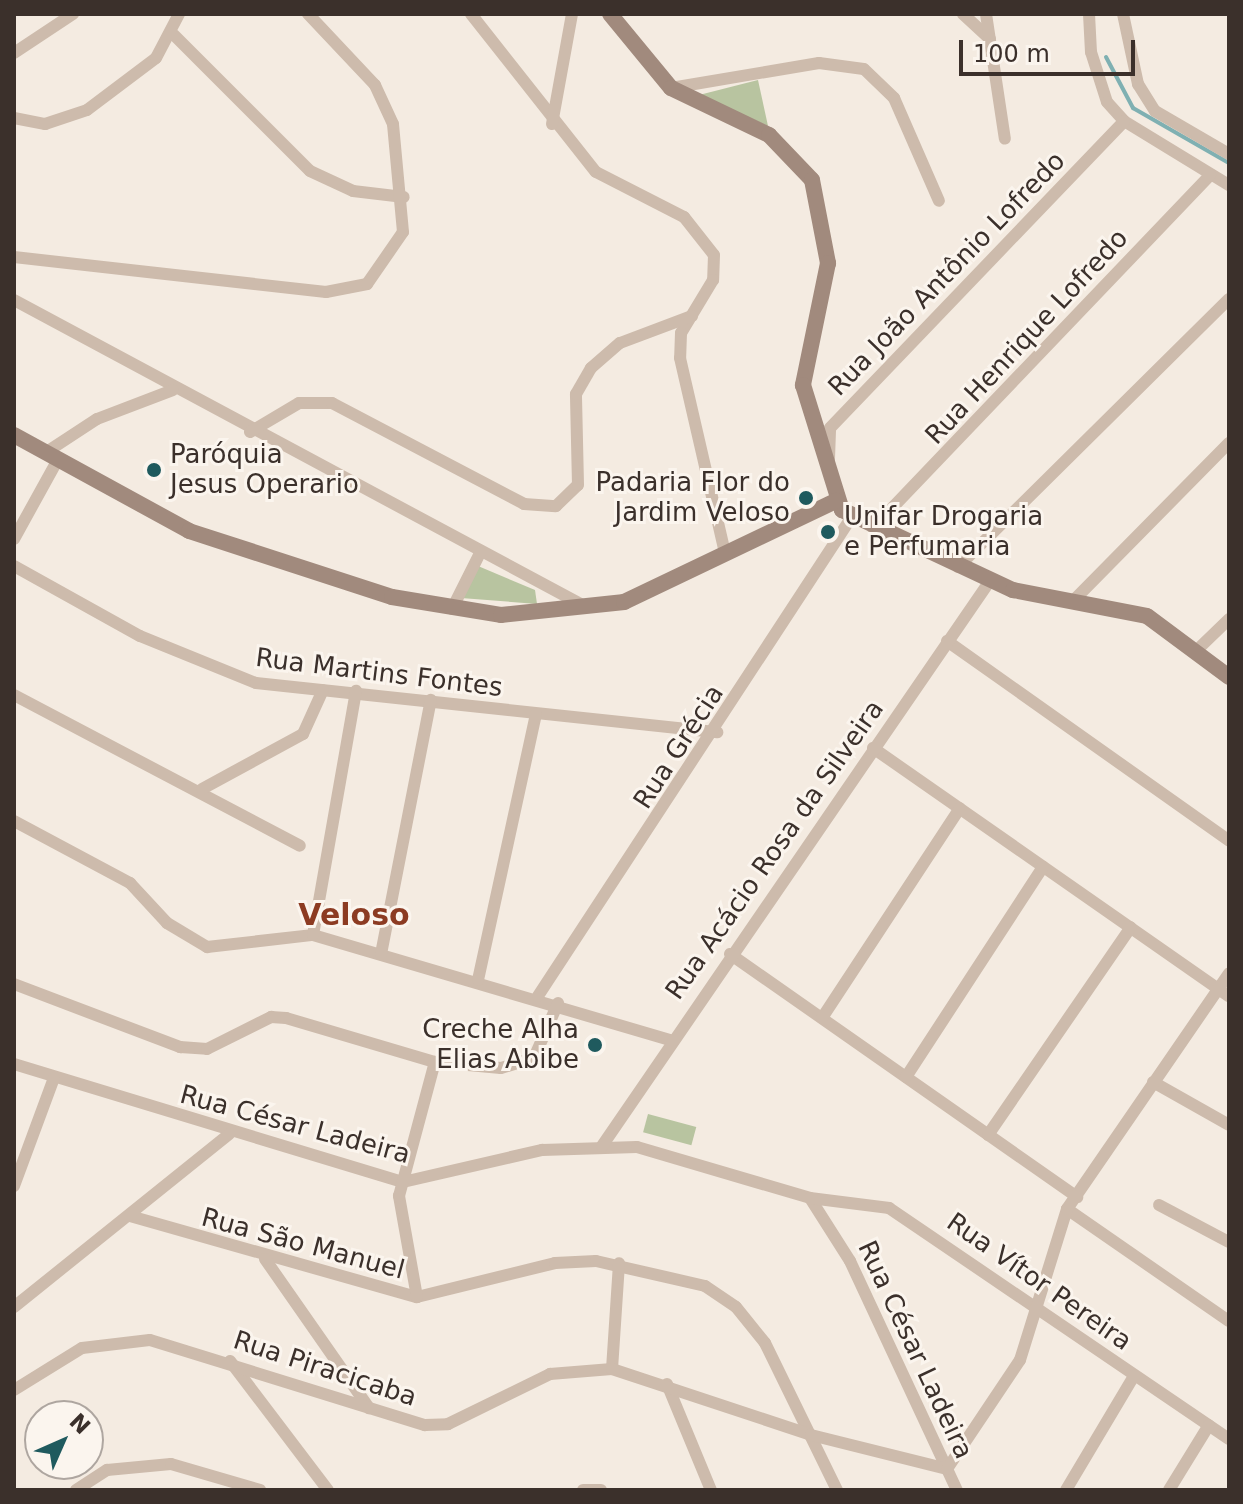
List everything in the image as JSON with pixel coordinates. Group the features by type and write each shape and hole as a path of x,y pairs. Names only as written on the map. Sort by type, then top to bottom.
{"main road":[{"path":"610,14 671,88 769,135 812,180 828,263 803,385 836,501 851,518 989,582 1147,616 1197,650 1229,677"},
{"path":"14,435 189,531 316,575 452,609 501,615 590,609 642,595 836,501"}],"street":[{"path":"14,53 73,14"},
{"path":"14,118 45,124 87,110 174,35 179,14"},
{"path":"14,257 346,290 367,284 399,247 404,197 386,99 308,14"},
{"path":"471,14 552,124 596,172 703,235 714,255 713,280 692,316 680,358 725,553"},
{"path":"552,124 572,14"},
{"path":"963,14 990,39"},
{"path":"986,14 1005,139"},
{"path":"1089,14 1100,80 1124,121 1229,185"},
{"path":"1123,14 1138,84 1155,111 1229,154"},
{"path":"174,35 310,171 353,191 404,197"},
{"path":"671,88 819,63 864,69 894,98 939,201"},
{"name":"Rua João Antônio Lofredo","path":"826,469 830,428 1124,121"},
{"name":"Rua Henrique Lofredo","path":"873,528 1210,175"},
{"path":"958,567 1229,299"},
{"path":"14,300 250,432 590,609"},
{"path":"250,432 299,403 332,403 524,504 556,506 578,485 576,394 591,368 620,343 692,316"},
{"path":"14,539 51,457 97,419 173,390"},
{"path":"1074,600 1229,443"},
{"name":"Rua Grécia","path":"538,996 717,732 851,518"},
{"path":"452,609 480,553"},
{"name":"Rua Martins Fontes","path":"14,566 218,671 323,690 356,691 536,714 717,732"},
{"name":"Rua Acácio Rosa da Silveira","path":"602,1146 670,1040 989,582"},
{"path":"1197,650 1229,619"},
{"path":"947,641 1229,841"},
{"path":"202,789 303,734 323,690"},
{"path":"313,935 356,691"},
{"path":"14,695 202,789 300,846"},
{"path":"381,954 431,700"},
{"path":"478,980 536,714"},
{"path":"873,748 1224,992"},
{"path":"822,1018 960,808"},
{"path":"14,821 130,883 167,923 207,947 313,935 538,996 670,1040"},
{"path":"906,1077 1043,867"},
{"path":"988,1135 1131,927"},
{"path":"730,954 1077,1197"},
{"path":"947,1469 1008,1386 1067,1209 1153,1082 1224,992 1229,973"},
{"path":"14,984 180,1047 207,1049 271,1017 286,1018 435,1062 515,1067 534,1058 558,1003"},
{"path":"417,1297 403,1182 435,1062"},
{"name":"Rua César Ladeira","path":"14,1064 229,1134 403,1182 542,1150 637,1147 810,1198 850,1261 957,1490"},
{"path":"14,1186 54,1078"},
{"path":"1153,1082 1229,1125"},
{"path":"14,1307 229,1134"},
{"name":"Rua Vítor Pereira","path":"810,1198 889,1208 1035,1303 1134,1376 1229,1439"},
{"path":"1159,1205 1229,1242"},
{"path":"1067,1209 1229,1321"},
{"name":"Rua São Manuel","path":"130,1216 298,1269 417,1297 555,1263 619,1263 705,1286 736,1307 765,1343 837,1490"},
{"path":"265,1259 369,1408"},
{"path":"612,1369 619,1263"},
{"path":"287,1291 298,1269"},
{"name":"Rua Piracicaba","path":"14,1390 104,1341 150,1340 230,1361 369,1408 448,1424 550,1374 612,1369 667,1384 811,1435 947,1469"},
{"path":"230,1361 328,1490"},
{"path":"1066,1490 1134,1376"},
{"path":"667,1384 711,1490"},
{"path":"1169,1490 1209,1425"},
{"path":"76,1490 107,1470 171,1464 260,1490"},
{"path":"583,1490 601,1490"}],"green space":[{"path":"758,80 768,126 699,95"},
{"path":"478,566 535,590 537,604 461,598"},
{"path":"648,1114 696,1127 691,1145 643,1132"}],"waterway":[{"path":"1106,57 1133,108 1229,163"}],"place":[{"name":"Paróquia Jesus Operario","path":"154,470"},
{"name":"Padaria Flor do Jardim Veloso","path":"806,498"},
{"name":"Unifar Drogaria e Perfumaria","path":"828,532"},
{"name":"Creche Alha Elias Abibe","path":"595,1045"}],"district":[{"name":"Veloso","path":"354,915"}]}
